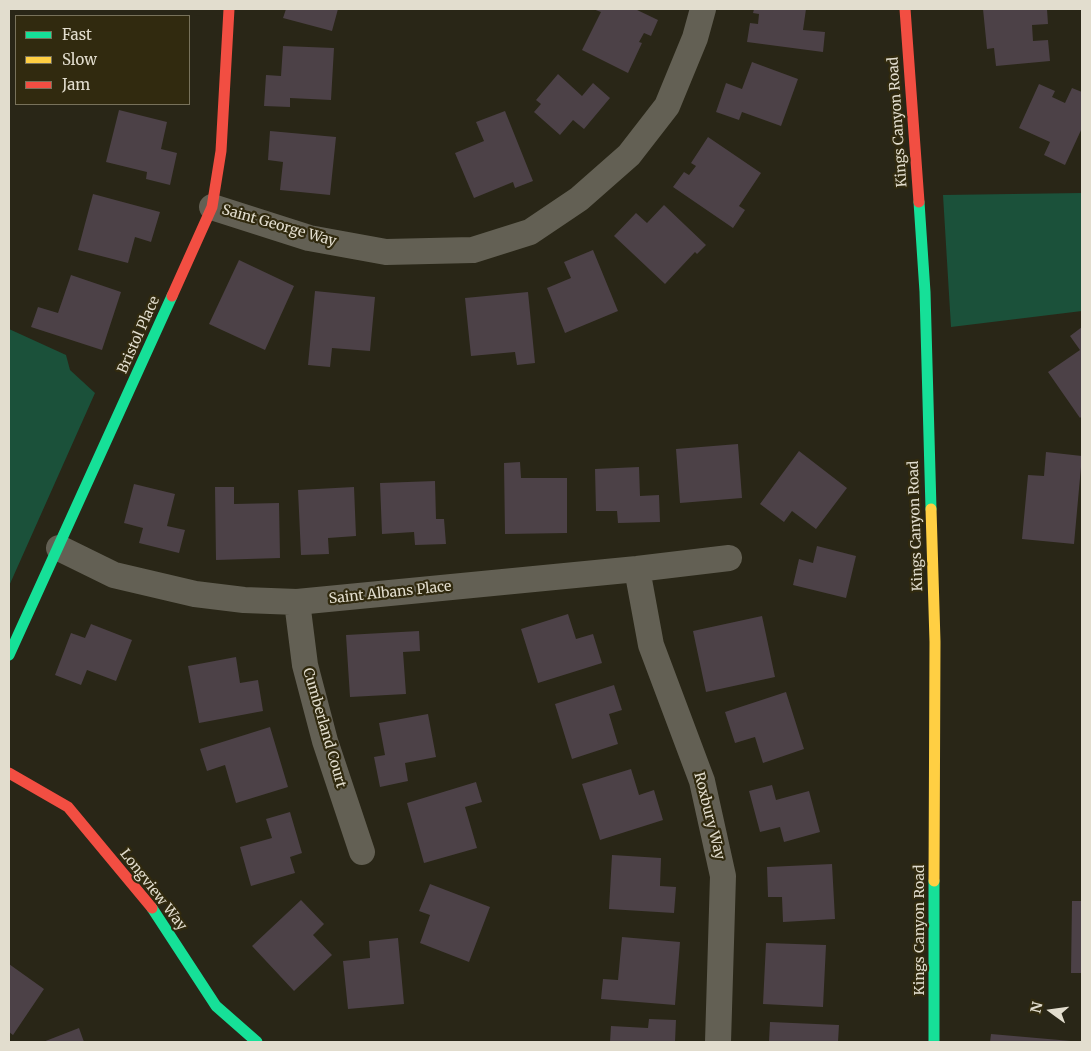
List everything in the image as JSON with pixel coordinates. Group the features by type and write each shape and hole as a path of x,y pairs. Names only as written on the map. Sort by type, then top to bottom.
{"street":[{"name":"Bristol Place","path":"9,655 212,207 221,151 229,9"},
{"name":"Saint George Way","path":"212,207 309,238 386,252 473,250 530,232 579,199 630,155 667,106 695,38 703,9"},
{"name":"Kings Canyon Road","path":"906,9 925,292 934,632 934,1042"},
{"name":"Saint Albans Place","path":"59,548 114,575 195,594 244,600 297,602 637,569 729,558"},
{"name":"Roxbury Way","path":"637,569 651,645 702,781 723,876 718,1042"},
{"name":"Cumberland Court","path":"297,602 305,665 325,741 362,852"},
{"name":"Longview Way","path":"9,773 68,807 156,913 216,1006 257,1042"}],"green space":[{"path":"1082,193 1082,311 951,327 943,195"},
{"path":"9,329 66,355 70,370 95,393 9,586"}],"building":[{"path":"286,9 338,9 332,31 283,18"},
{"path":"593,9 635,9 658,20 651,36 644,33 639,42 642,43 628,73 582,50 601,12"},
{"path":"754,9 806,9 803,30 825,32 823,52 747,42 750,23 758,24 759,14 753,13"},
{"path":"983,9 1047,9 1048,24 1032,25 1033,41 1048,40 1050,61 996,66 994,48 987,49"},
{"path":"283,46 334,48 331,100 290,98 290,107 264,106 266,75 281,76"},
{"path":"752,62 798,79 781,126 742,112 739,120 716,112 726,83 742,89"},
{"path":"558,74 582,96 593,83 610,98 584,129 573,120 560,135 534,112 541,104 536,100"},
{"path":"1039,84 1055,91 1052,97 1065,103 1072,88 1082,92 1082,128 1065,165 1044,155 1050,142 1019,128"},
{"path":"119,110 167,122 161,149 177,153 170,185 146,179 147,172 106,162"},
{"path":"505,111 533,181 515,188 513,182 474,198 455,153 484,141 476,122"},
{"path":"270,131 336,137 330,195 280,190 283,162 268,160"},
{"path":"708,137 761,173 739,206 745,210 733,228 673,187 684,172 689,175 696,166 691,163"},
{"path":"93,194 160,212 151,242 135,237 128,263 78,250"},
{"path":"664,205 706,245 697,254 695,252 665,284 614,236 636,213 647,223"},
{"path":"593,250 618,311 565,333 547,288 571,278 564,262"},
{"path":"239,260 294,286 265,350 209,324"},
{"path":"71,275 121,292 102,350 31,327 38,307 58,313"},
{"path":"315,291 375,297 370,351 332,348 330,367 308,365"},
{"path":"528,292 535,363 517,365 515,352 471,356 465,298"},
{"path":"1082,327 1082,416 1080,418 1048,372 1080,350 1070,336"},
{"path":"738,444 742,498 680,503 676,449"},
{"path":"799,451 847,488 816,529 792,511 784,522 760,504"},
{"path":"1046,452 1082,456 1074,544 1022,539 1028,475 1044,476"},
{"path":"520,462 521,478 567,478 567,533 505,534 504,463"},
{"path":"639,467 640,496 659,495 660,522 618,523 617,511 596,511 595,469"},
{"path":"435,481 436,519 444,519 446,544 415,545 414,532 382,534 380,483"},
{"path":"134,484 175,494 167,526 185,530 179,553 139,543 143,528 124,523"},
{"path":"215,487 234,487 234,504 279,503 280,558 216,560"},
{"path":"354,487 356,536 328,538 329,554 301,555 298,490"},
{"path":"817,546 856,556 846,598 793,585 799,559 813,563"},
{"path":"568,614 576,639 593,634 602,663 538,683 521,629"},
{"path":"762,616 775,677 706,692 693,631"},
{"path":"91,624 132,640 116,681 87,670 81,685 55,675 71,633 85,638"},
{"path":"419,631 420,651 403,652 406,694 350,697 346,635"},
{"path":"236,657 240,683 258,680 263,711 199,723 188,666"},
{"path":"614,685 622,710 609,714 618,744 572,759 555,704"},
{"path":"786,692 804,749 763,763 755,737 735,743 725,712"},
{"path":"428,714 436,757 405,763 408,781 380,787 374,757 385,755 379,723"},
{"path":"270,727 288,787 236,803 225,765 207,771 200,749"},
{"path":"631,769 639,795 654,790 663,820 600,840 582,784"},
{"path":"476,782 482,802 465,807 477,848 424,863 407,803"},
{"path":"772,785 776,800 809,791 820,832 784,842 780,827 760,832 749,791"},
{"path":"290,812 302,853 290,857 295,873 251,886 240,847 272,838 266,819"},
{"path":"612,855 661,858 660,886 676,887 674,913 609,909"},
{"path":"832,864 835,919 783,922 782,897 768,897 767,867"},
{"path":"430,884 490,907 469,962 420,943 430,915 419,911"},
{"path":"301,900 324,924 313,935 332,955 294,991 252,946"},
{"path":"1072,901 1082,901 1082,973 1071,973"},
{"path":"622,937 680,942 675,1005 601,999 603,979 618,980"},
{"path":"398,938 404,1004 348,1009 343,961 370,958 369,941"},
{"path":"766,943 826,945 823,1007 763,1004"},
{"path":"9,964 44,989 13,1035 9,1032"},
{"path":"649,1019 676,1020 675,1042 610,1042 611,1026 648,1028"},
{"path":"770,1022 839,1025 838,1042 769,1042"},
{"path":"79,1028 84,1042 43,1042"},
{"path":"991,1034 1071,1041 1071,1042 990,1042"}],"traffic: fast":[{"path":"919,202 925,292 931,509"},
{"path":"9,655 172,296"},
{"path":"934,881 934,1042"},
{"path":"152,908 216,1006 257,1042"}],"traffic: slow":[{"path":"931,509 935,642 934,881"}],"traffic: jam":[{"path":"172,296 212,207 221,151 229,9"},
{"path":"905,9 919,202"},
{"path":"9,773 68,807 152,908"}]}
